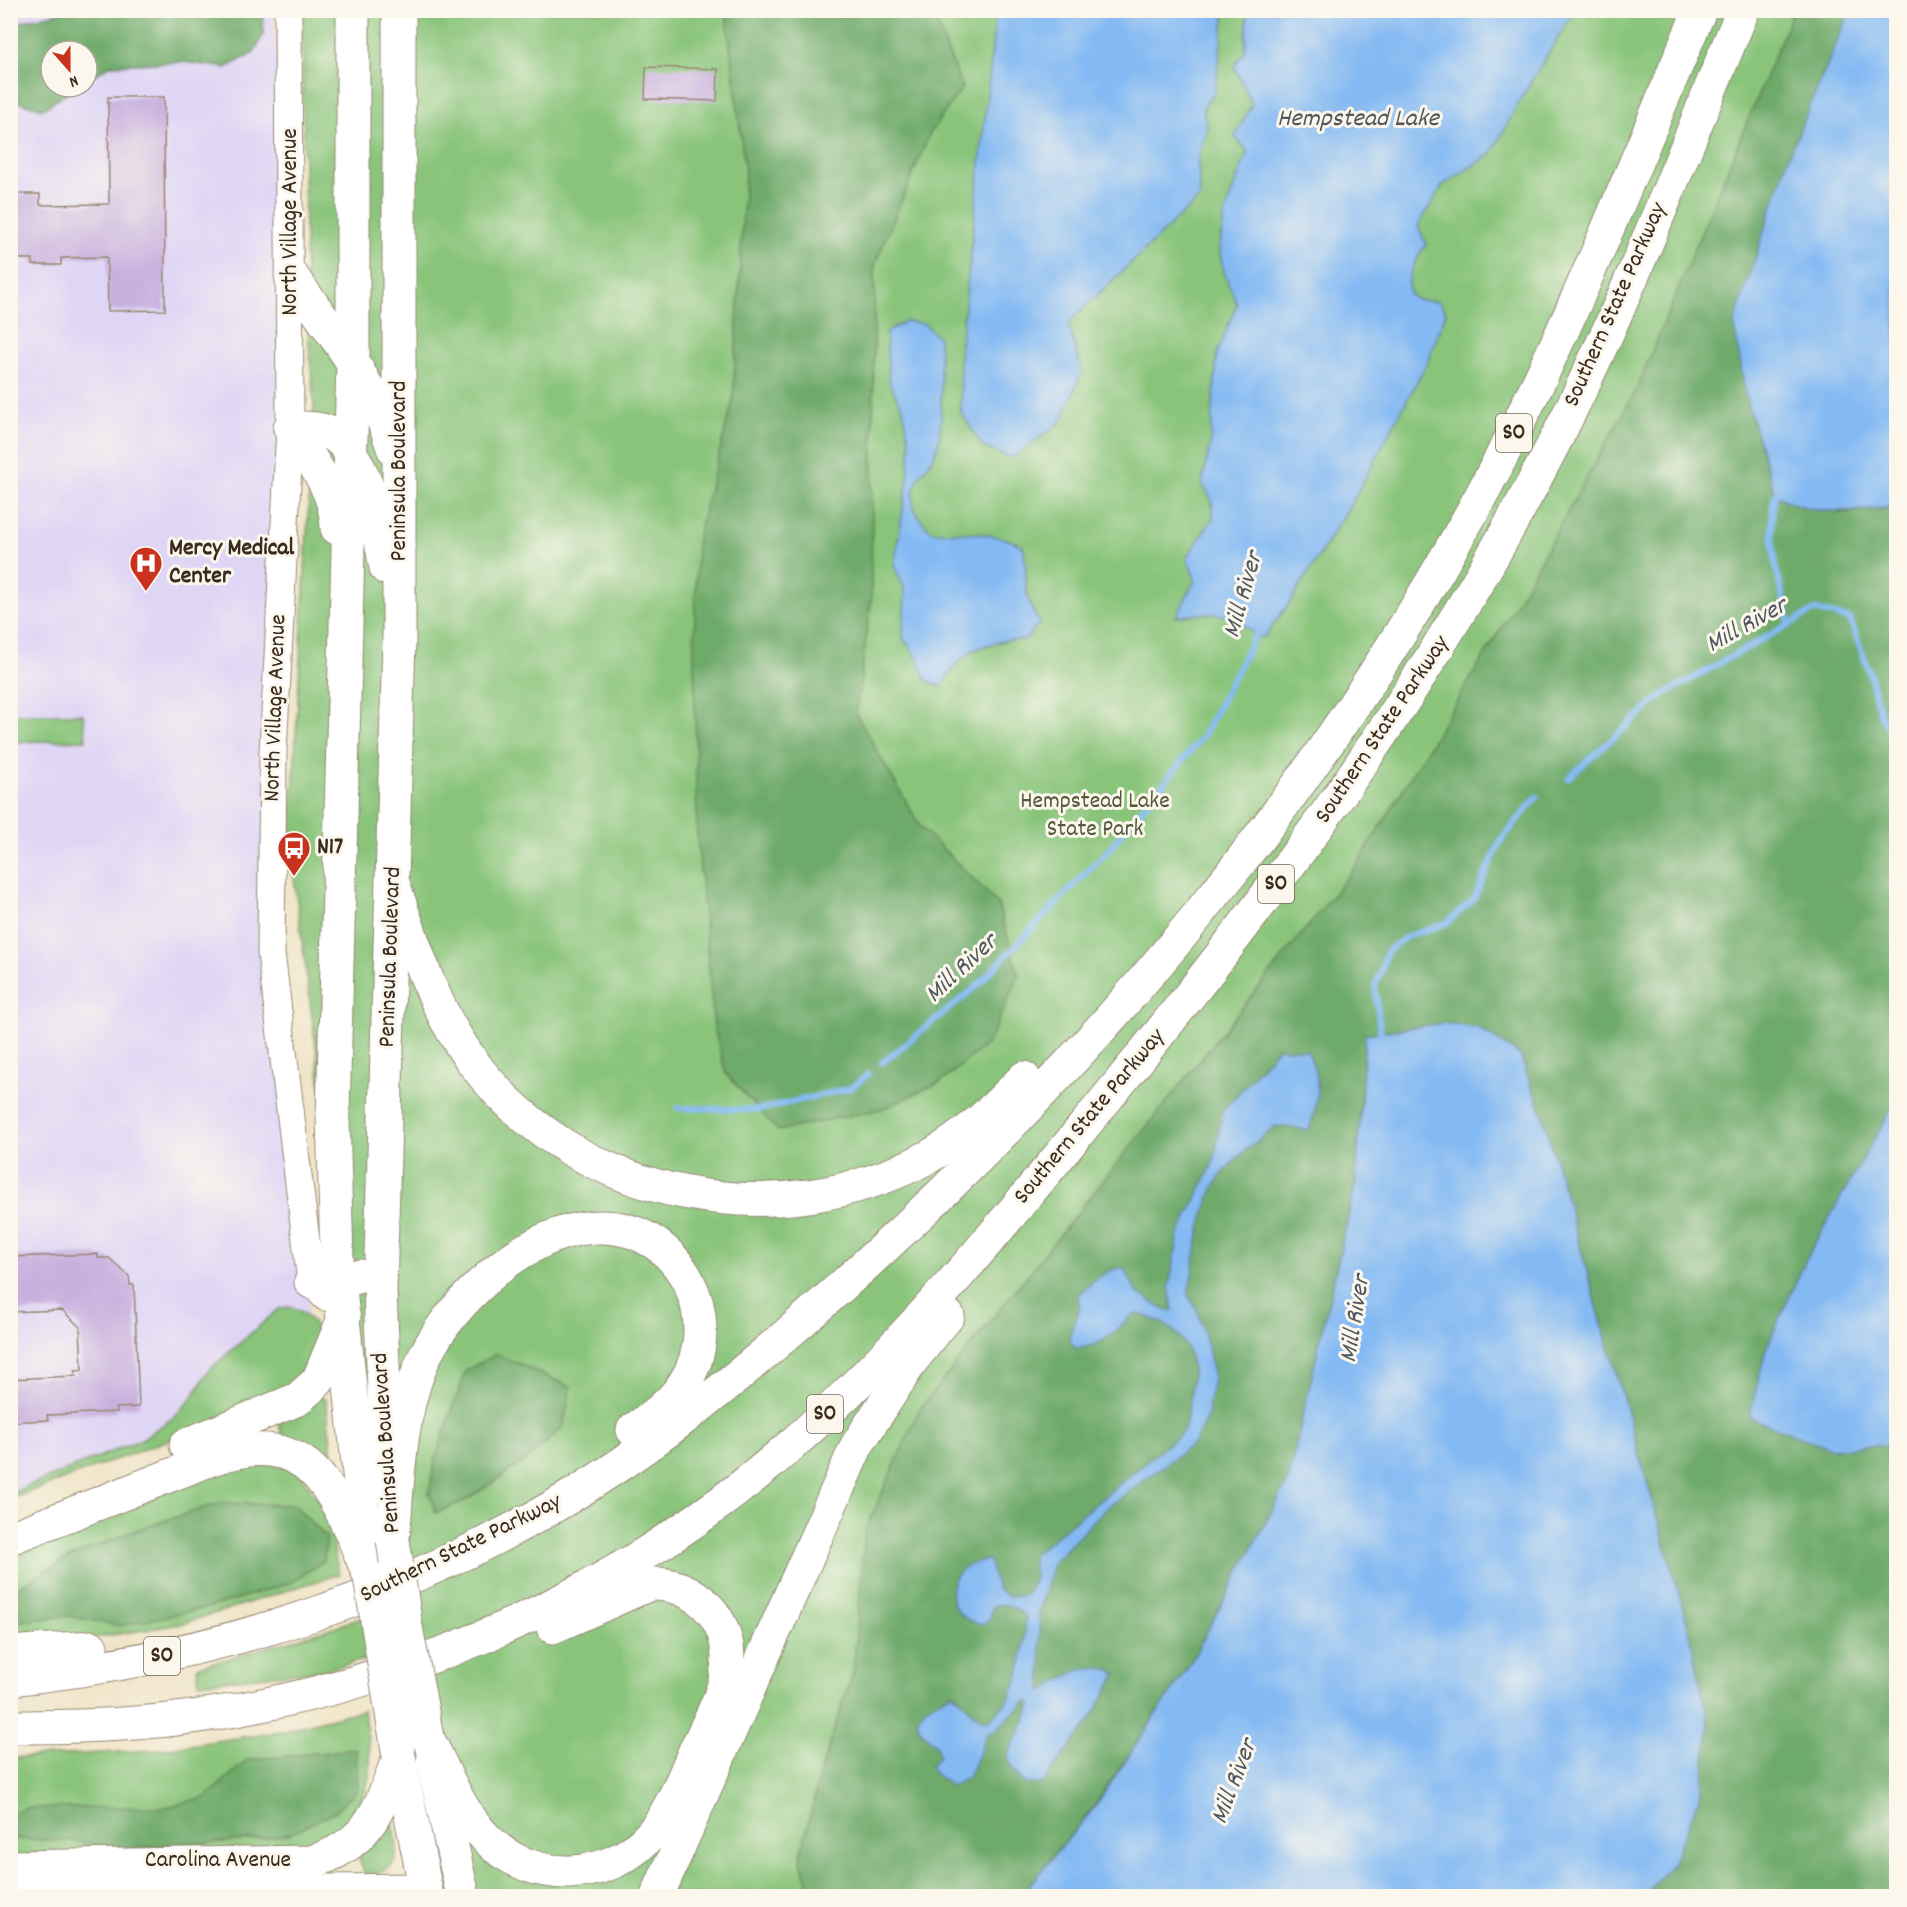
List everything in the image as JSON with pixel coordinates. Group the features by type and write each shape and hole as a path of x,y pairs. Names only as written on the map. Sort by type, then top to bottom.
{"main road":[{"name":"Peninsula Boulevard","path":"353,10 353,361 333,1116 325,1282 344,1318 359,1491 370,1577 399,1757 426,1890"},
{"name":"Peninsula Boulevard","path":"399,10 401,478 393,883 381,1249 383,1417 393,1540 406,1627 427,1737 463,1896"},
{"name":"Southern State Parkway","path":"10,1679 85,1670 162,1656 239,1638 309,1617 394,1585 478,1546 542,1513 639,1453 699,1408 813,1312 914,1219 1028,1106 1177,940 1237,866 1320,754 1397,639 1473,510 1508,444 1567,320 1700,10"},
{"name":"Southern State Parkway","path":"10,1727 145,1723 220,1713 353,1682 424,1660 501,1630 632,1561 694,1520 782,1454 837,1403 910,1327 1037,1182 1232,943 1320,824 1405,702 1481,577 1548,454 1585,378 1743,10"},
{"path":"291,275 353,361 385,420 401,478"},
{"path":"290,428 322,430 337,438 350,454 366,483 375,512 399,640"},
{"path":"290,428 327,485 333,499 346,630"},
{"path":"393,883 422,968 446,1021 473,1062 516,1108 572,1149 616,1172 673,1191 742,1201 789,1200 836,1191 873,1181 931,1155 990,1112 1089,1007 1177,940"},
{"path":"657,1896 847,1466 867,1427 931,1336 1061,1186 1138,1059"},
{"path":"393,1540 402,1442 412,1391 429,1350 460,1305 506,1263 539,1244 572,1231 615,1228 653,1243 681,1267 693,1286 699,1306 701,1329 698,1352 684,1384 658,1412 559,1478 478,1546"},
{"path":"325,1282 363,1275 376,1262 381,1249"},
{"path":"10,1513 247,1422 298,1399 318,1381 344,1318"},
{"path":"10,1538 212,1459 236,1451 259,1448 286,1454 310,1469 324,1482 338,1502 370,1577"},
{"path":"353,1682 472,1664 650,1584 672,1584 698,1597 710,1609 723,1633 728,1658 724,1683 672,1802 657,1827 639,1847 599,1868 572,1872 545,1871 520,1862 496,1846 467,1813 427,1737"},
{"path":"10,1653 70,1650 309,1617"},
{"path":"10,1750 100,1748 188,1739 290,1698"},
{"path":"10,1868 311,1862 341,1851 366,1830 382,1804 399,1757"}],"street":[{"name":"North Village Avenue","path":"288,10 290,428 273,752 271,953 325,1282"},
{"name":"Carolina Avenue","path":"10,1888 426,1890"}],"shaded area":[{"name":"Mercy Medical Center","path":"11,11 273,11 293,243 269,861 309,1290 307,1364 157,1444 11,1491"}],"green space":[{"path":"70,10 262,11 264,33 254,53 226,68 183,62 110,65 99,72 99,39 39,39 39,99 58,99 43,109 11,100 11,24"},
{"name":"Hempstead Lake State Park","path":"302,11 1896,11 1896,1896 433,1896 394,1652 325,1670 199,1683 197,1667 300,1638 389,1609 290,847 314,403 306,308"},
{"path":"726,11 932,11 962,88 930,133 875,264 871,602 856,714 920,826 998,904 1019,976 988,1043 942,1081 885,1108 778,1131 726,1074 714,1027 697,834 694,653 697,538 733,400 745,172"},
{"path":"1793,11 1850,11 1788,158 1839,513 1896,507 1896,1101 1807,1257 1766,1349 1831,1449 1896,1444 1896,1896 1645,1896 1673,1862 1690,1633 1542,1113 1520,1055 1479,1028 1365,1034 1356,1182 1288,1481 1188,1667 1093,1808 1020,1896 813,1896 800,1859 820,1773 853,1673 865,1531 919,1410 1357,865 1517,602 1637,388"},
{"path":"10,714 83,714 86,740 11,742"},
{"path":"292,1307 304,1313 312,1322 319,1342 315,1364 309,1375 291,1392 11,1499 11,1493 140,1440 174,1417 192,1398 209,1370 280,1308"},
{"path":"497,1354 571,1387 563,1427 525,1461 466,1500 436,1513 429,1493 435,1459 466,1370"},
{"path":"315,1397 326,1399 334,1472 270,1441 282,1434 278,1422"},
{"path":"231,1464 294,1466 326,1511 339,1574 181,1624 80,1640 11,1645 11,1551"},
{"path":"219,1503 294,1505 327,1538 324,1561 290,1583 211,1607 120,1626 68,1616 13,1622 11,1619 11,1591 70,1557 133,1531"},
{"path":"363,1710 370,1762 367,1786 356,1812 362,1817 316,1852 11,1858 11,1758 156,1750 283,1731"},
{"path":"356,1749 358,1789 335,1812 291,1833 263,1839 124,1849 73,1841 17,1839 11,1833 10,1814 26,1808 166,1807 206,1797 247,1760"},
{"path":"389,1818 392,1820 396,1841 396,1858 386,1869 377,1873 364,1874 358,1854"}],"water":[{"name":"Hempstead Lake","path":"996,11 1225,11 1215,91 1203,108 1207,127 1198,160 1200,197 1068,323 1082,372 1061,422 1011,458 983,447 961,412 960,353"},
{"name":"Hempstead Lake","path":"1248,11 1574,11 1523,95 1491,154 1443,185 1418,226 1426,244 1410,275 1410,295 1419,300 1439,302 1446,312 1427,363 1352,502 1291,601 1264,637 1257,637 1238,621 1229,617 1200,614 1176,617 1195,580 1187,557 1213,518 1212,501 1202,483 1210,445 1217,354 1237,304 1224,271 1220,250 1226,212 1248,151 1235,137 1252,104 1234,66 1245,52"},
{"path":"1850,11 1896,11 1896,507 1834,511 1804,507 1775,495 1746,398 1734,323 1788,158"},
{"path":"905,321 925,324 939,338 940,432 936,452 916,483 913,504 916,513 933,532 991,535 1023,546 1029,602 1040,622 1025,640 991,644 974,650 958,663 940,687 925,679 918,659 903,638 905,590 894,566 909,471 910,445 903,409 889,382 886,333"},
{"path":"1444,1023 1479,1028 1520,1055 1542,1113 1690,1633 1709,1725 1701,1792 1673,1862 1645,1896 1020,1896 1094,1808 1188,1667 1288,1481 1356,1182 1365,1034"},
{"path":"1278,1048 1307,1050 1315,1071 1317,1099 1309,1130 1276,1126 1234,1161 1220,1177 1205,1211 1188,1295 1198,1311 1209,1351 1213,1377 1207,1417 1194,1443 1103,1511 1053,1563 1039,1612 1042,1691 1069,1675 1087,1668 1106,1669 1117,1674 1089,1722 1042,1784 1025,1784 1012,1769 1007,1757 1029,1711 1031,1704 1027,1701 994,1731 988,1732 968,1778 952,1786 936,1775 930,1767 939,1756 938,1750 920,1729 919,1717 928,1707 952,1693 973,1713 987,1721 999,1711 1008,1700 1019,1674 1026,1617 1014,1608 1003,1605 993,1606 990,1619 983,1624 969,1620 959,1613 953,1603 954,1580 961,1570 973,1563 989,1560 997,1588 1009,1597 1025,1595 1034,1581 1033,1555 1184,1431 1192,1373 1190,1357 1184,1343 1174,1331 1158,1321 1135,1313 1101,1341 1094,1345 1075,1348 1070,1335 1079,1310 1077,1296 1105,1273 1124,1268 1137,1293 1167,1311 1173,1310 1169,1287 1179,1234 1214,1161 1222,1112"},
{"path":"1896,1101 1896,1444 1831,1449 1749,1417 1766,1349 1807,1257"}],"building":[{"path":"646,67 718,69 717,101 645,99"},
{"path":"108,97 164,97 165,310 108,311 107,257 61,258 61,265 33,265 33,259 10,259 10,194 40,194 40,205 109,204"},
{"path":"98,1254 98,1258 109,1258 129,1276 130,1285 134,1285 139,1407 116,1408 117,1412 47,1415 48,1420 10,1422 10,1379 76,1376 75,1371 82,1370 80,1327 62,1310 10,1312 10,1257"}],"waterway":[{"path":"1775,495 1773,543 1778,577 1790,625"},
{"name":"Mill River","path":"1568,778 1661,696 1815,610 1850,619 1869,671 1880,714 1896,741"},
{"name":"Mill River","path":"882,1063 976,987 1109,849 1203,736 1258,630"},
{"name":"Mill River","path":"1381,1037 1375,987 1388,950 1408,936 1447,923 1474,899 1501,840 1537,797"},
{"name":"Mill River","path":"678,1108 758,1110 851,1088 868,1074"}],"place":[{"name":"Mercy Medical Center","path":"146,592"},
{"name":"N17","path":"294,877"}]}
